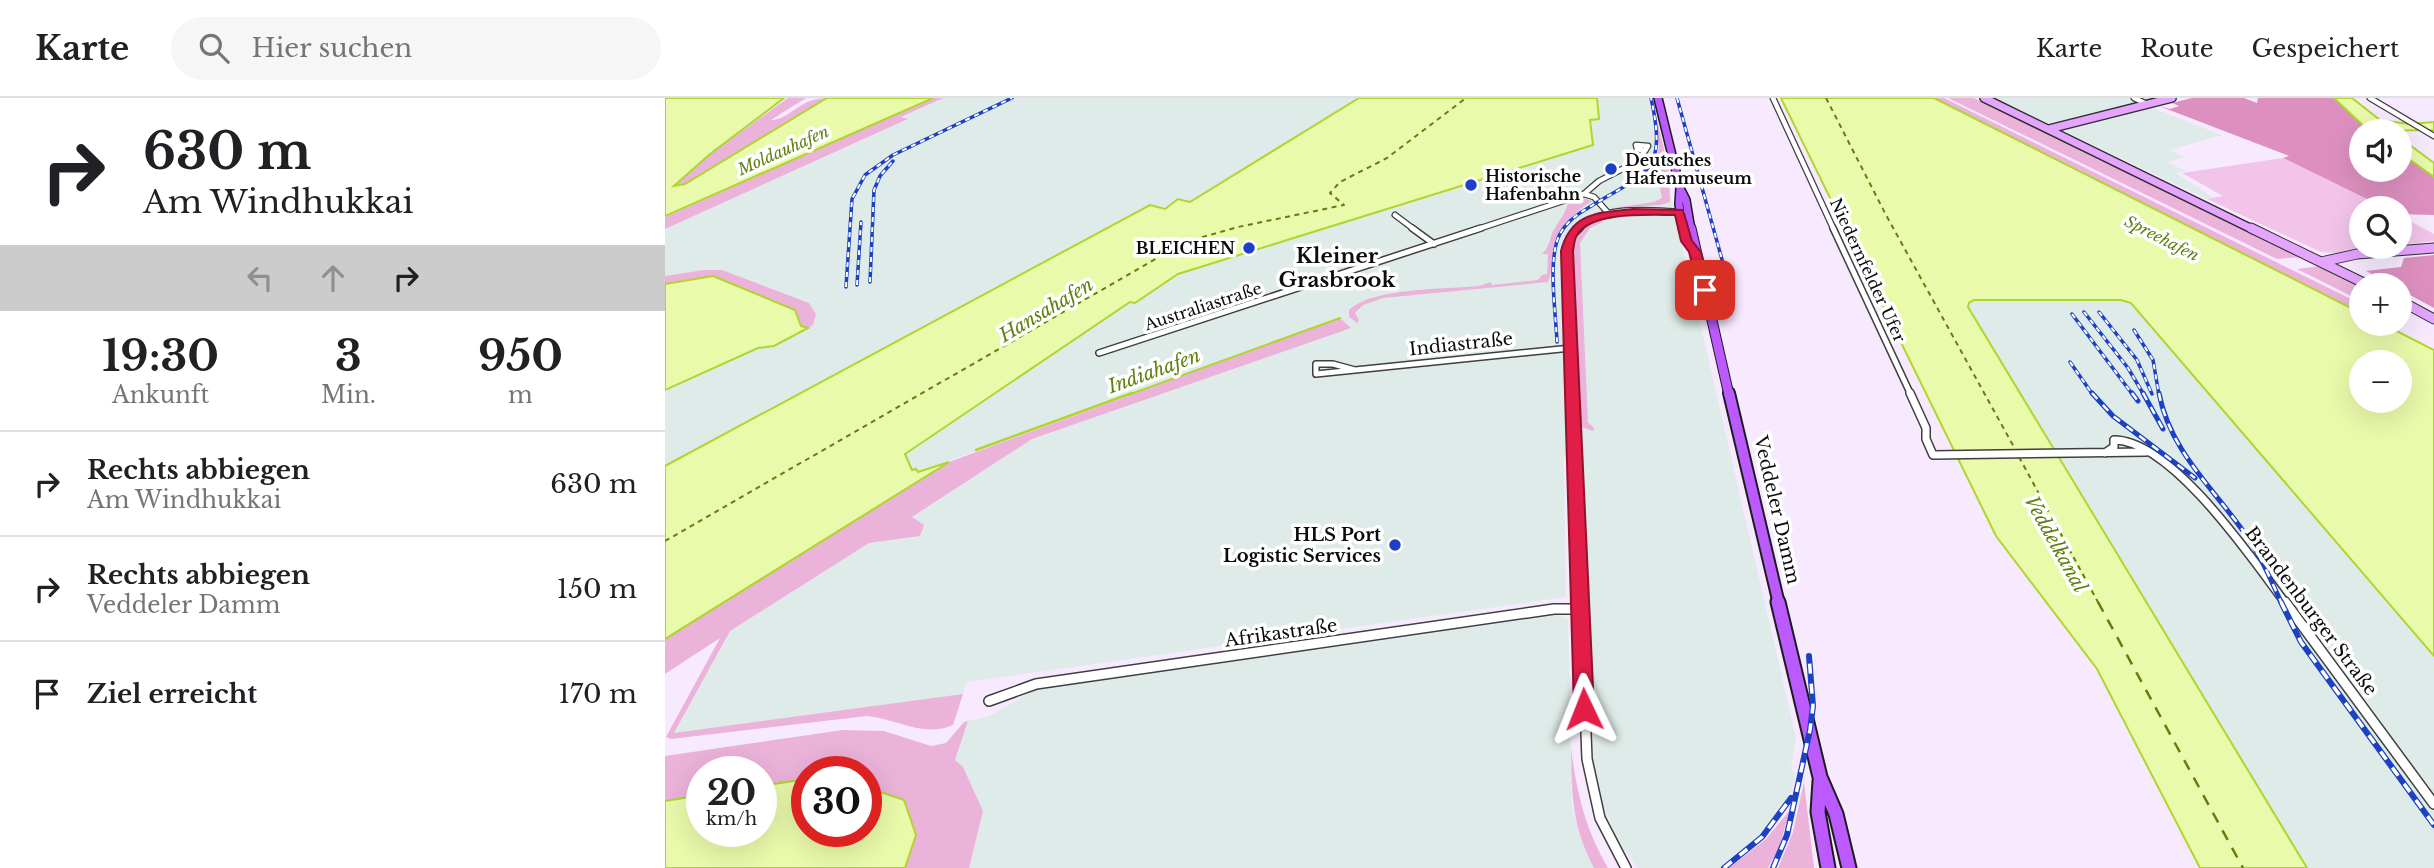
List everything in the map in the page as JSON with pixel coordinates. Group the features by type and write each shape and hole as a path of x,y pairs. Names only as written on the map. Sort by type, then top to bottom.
{"main road":[{"name":"Veddeler Damm","path":"1658,98 1680,188 1686,241 1695,252 1820,776 1836,814 1849,868"},
{"path":"1978,98 2122,164 2349,275"},
{"path":"1984,98 2044,128 2172,98"},
{"path":"2412,250 2434,248"},
{"path":"2323,261 2349,258"},
{"path":"2334,264 2359,259"},
{"path":"2323,261 2352,273"},
{"path":"2412,307 2434,319"},
{"name":"Veddeler Damm","path":"1820,776 1818,812 1828,868"}],"street":[{"name":"Niedernfelder Ufer","path":"1773,98 1926,428 1926,439 1933,455 2105,453"},
{"path":"2134,98 2147,104"},
{"path":"2370,98 2434,136"},
{"name":"Australiastraße","path":"1099,353 1584,194 1595,183 1637,160 1646,151"},
{"path":"1584,194 1594,197 1610,215"},
{"path":"1626,868 1600,818 1587,759 1569,242 1571,234 1583,223 1610,215 1682,210"},
{"path":"1395,215 1434,244"},
{"name":"Indiastraße","path":"1355,370 1333,364 1316,364 1316,374 1571,348"},
{"name":"Brandenburger Straße","path":"2114,447 2112,442 2126,439 2194,489 2233,533 2434,804"},
{"path":"2105,453 2114,447 2125,453"},
{"path":"2105,453 2146,452"},
{"name":"Afrikastraße","path":"989,701 1036,684 1554,609 1581,608"}],"shaded area":[{"path":"788,98 806,98 771,120 784,117 809,101 827,98 685,184 672,186 710,154"},
{"path":"933,98 943,98 901,117 908,119 665,229 665,217"},
{"path":"943,98 1359,98 1190,202 1165,209 1150,205 665,466 665,390 758,348 774,346 813,325 816,314 704,270 665,276 665,229 907,120 900,118"},
{"path":"1597,98 1648,98 1796,738 1791,768 1796,776 1791,792 1764,832 1736,857 1720,868 1638,868 1621,846 1603,804 1594,764 1580,457 1564,457 1566,597 966,682 963,694 674,734 730,631 869,543 920,536 911,518 1032,439 1350,328 1340,319 918,472 912,471 905,454 1131,302 1135,303 1178,274 1592,144 1590,120 1599,119"},
{"path":"1934,98 1944,98 2349,298 2349,307"},
{"path":"1948,98 1974,98 2302,257 2277,259"},
{"path":"1994,98 2152,98 2087,114 2100,120 2153,108 2222,135 2170,150 2185,157 2167,162 2186,171 2176,173 2214,198 2207,199"},
{"path":"2192,98 2244,98 2257,103 2258,98 2334,98 2356,119 2349,119 2349,182 2412,182 2412,161 2434,177 2434,215 2412,214 2412,196 2361,196 2283,158 2289,156 2159,106 2170,109 2179,106 2172,103"},
{"path":"1658,124 1669,170 1670,202 1612,208 1654,202 1662,198 1656,168 1659,146 1655,125"},
{"path":"2283,158 2361,196 2349,196 2349,251 2321,252 2207,199 2223,196 2182,173"},
{"path":"1583,198 1592,201 1562,228 1548,282 1383,298 1363,305 1355,313 1359,320 1357,323 1349,317 1349,310 1374,297 1430,289 1479,286 1491,282 1492,285 1538,280 1547,274 1548,254 1542,254 1568,202"},
{"path":"1600,219 1603,222 1590,228 1580,243 1588,422 1594,428 1593,431 1579,426 1572,249 1581,230"},
{"path":"2412,222 2434,234 2434,241 2412,244"},
{"path":"2434,255 2434,308 2412,296 2412,273 2366,271 2401,267 2404,259"},
{"path":"2321,266 2349,281 2349,295 2297,269"},
{"path":"722,270 809,303 816,314 813,325 808,328 801,327 713,276 665,284 665,276"},
{"path":"1969,302 2131,302 2434,656 2434,868 2307,868 1968,306"},
{"path":"1340,318 1351,328 1032,439 912,517 924,525 920,536 869,543 730,631 674,733 963,694 953,725 932,730 921,729 867,716 671,739 666,737 720,638 665,674 665,639 949,462"},
{"path":"1558,615 1568,619 1572,809 1584,848 1594,868 969,868 983,811 955,760 968,721 990,716 1031,691"},
{"path":"968,721 955,760 963,767 983,811 969,868 905,868 916,835 904,800 882,792 882,756 791,756 791,781 777,784 777,756 686,756 686,798 665,801 665,756 843,730 884,731 931,746 946,743 964,722"},
{"path":"1571,747 1583,809 1593,839 1608,868 1594,868 1581,837 1573,795"},
{"path":"1804,782 1814,868 1778,868 1793,832"},
{"path":"1790,810 1779,848 1768,868 1729,868 1766,839"}],"water":[{"name":"Moldauhafen","path":"665,98 784,98 710,154 674,186 685,184 827,98 933,98 665,216"},
{"name":"Hansahafen","path":"1359,98 1597,98 1599,119 1590,120 1593,145 1178,274 1135,303 1130,302 905,454 912,470 916,469 918,472 949,462 665,639 665,466 1150,205 1165,209 1178,199 1190,202"},
{"path":"1781,98 1934,98 2349,307 2349,336 2407,336 2434,350 2434,656 2131,303 2121,300 1974,300 1969,303 1968,307 2307,868 2200,868 2097,669 1996,536"},
{"path":"2334,98 2352,98 2379,119 2356,119"},
{"path":"2434,122 2434,130 2412,130 2412,124"},
{"path":"2412,147 2434,163 2434,177 2412,161"},
{"path":"713,276 795,310 801,326 808,328 774,346 758,348 665,390 665,284"},
{"path":"791,781 791,847 882,847 882,792 904,800 916,835 905,868 665,868 665,801 686,798 686,847 777,847 777,784"}],"waterway":[{"name":"Indiahafen","path":"1128,395 1340,318"},
{"name":"Indiahafen","path":"976,450 1132,393"}],"ferry route":[{"path":"665,541 1185,242 1238,227 1344,205 1330,193 1340,182 1387,158 1466,98"},
{"path":"1826,98 1886,215 2015,449"},
{"path":"2019,457 2099,604"},
{"path":"2098,602 2243,868"}],"railway":[{"path":"846,287 852,199 865,175 893,155 1012,98"},
{"path":"1557,342 1553,271 1556,244 1565,226 1576,216 1638,178 1648,168 1654,157 1656,143 1656,123 1651,98"},
{"path":"1677,98 1733,299"},
{"path":"870,282 874,190 880,176 893,161"},
{"path":"857,285 861,222"},
{"path":"2084,312 2128,368 2144,395"},
{"path":"2099,312 2137,360 2152,394"},
{"path":"2072,314 2133,395"},
{"path":"2134,330 2153,360 2159,395"},
{"path":"2070,362 2093,395"},
{"path":"2092,393 2113,416 2195,478"},
{"path":"2132,393 2138,401"},
{"path":"2143,393 2163,429"},
{"path":"2159,393 2173,435 2250,541 2282,604"},
{"path":"2274,573 2290,593"},
{"path":"2282,604 2301,642 2434,825"},
{"path":"1773,868 1787,835 1810,730 1813,706 1809,656"},
{"path":"1724,868 1762,837 1791,798"}],"place":[{"name":"Deutsches Hafenmuseum","path":"1611,169"},
{"name":"Historische Hafenbahn","path":"1471,185"},
{"name":"BLEICHEN","path":"1249,248"},
{"name":"HLS Port Logistic Services","path":"1395,545"}],"district":[{"name":"Kleiner Grasbrook","path":"1337,268"}],"route":[{"path":"1584,709 1567,251 1571,234 1583,223 1603,216 1633,212 1679,212 1686,241 1695,252 1705,290"}],"water label":[{"name":"Spreehafen","path":"2162,238"},
{"name":"Veddelkanal","path":"2056,544"}]}
